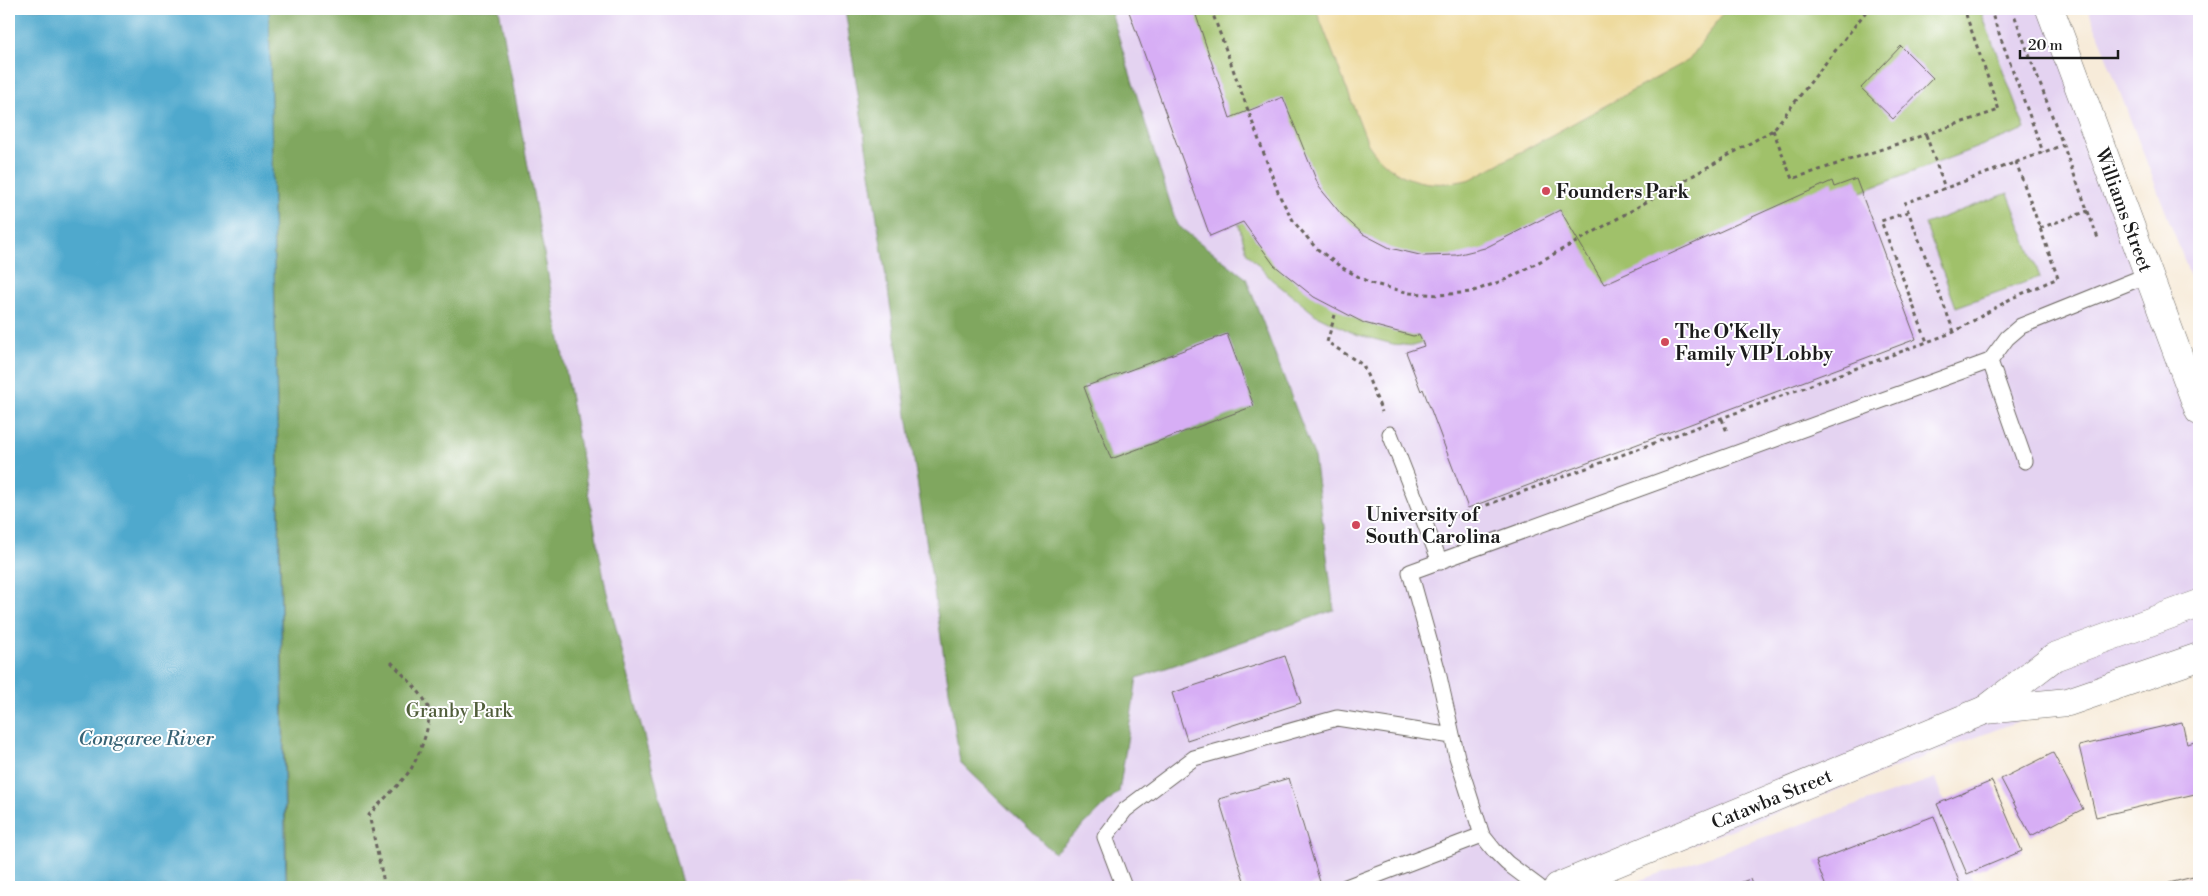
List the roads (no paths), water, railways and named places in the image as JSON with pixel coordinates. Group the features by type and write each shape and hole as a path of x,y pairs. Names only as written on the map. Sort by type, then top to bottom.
{"street":[{"name":"Williams Street","path":"2050,9 2199,410"},
{"name":"Catawba Street","path":"1558,887 1985,710 2054,657 2199,604"},
{"name":"Catawba Street","path":"1985,710 2068,702 2199,657"}],"lane":[{"path":"1539,887 1500,856 1482,834 1452,736 1438,672 1410,572 1990,361 2007,338 2022,326 2150,274"},
{"path":"1990,361 2025,461"},
{"path":"1390,434 1440,562"},
{"path":"1124,887 1105,837 1125,810 1194,758 1337,718 1452,736"},
{"path":"1346,887 1482,834"}],"water":[{"name":"Congaree River","path":"9,9 269,9 286,887 9,887"}],"place":[{"name":"Founders Park","path":"1546,191"},
{"name":"The O'Kelly Family VIP Lobby","path":"1665,342"},
{"name":"University of South Carolina","path":"1356,525"}],"park label":[{"name":"Granby Park","path":"459,710"}]}
